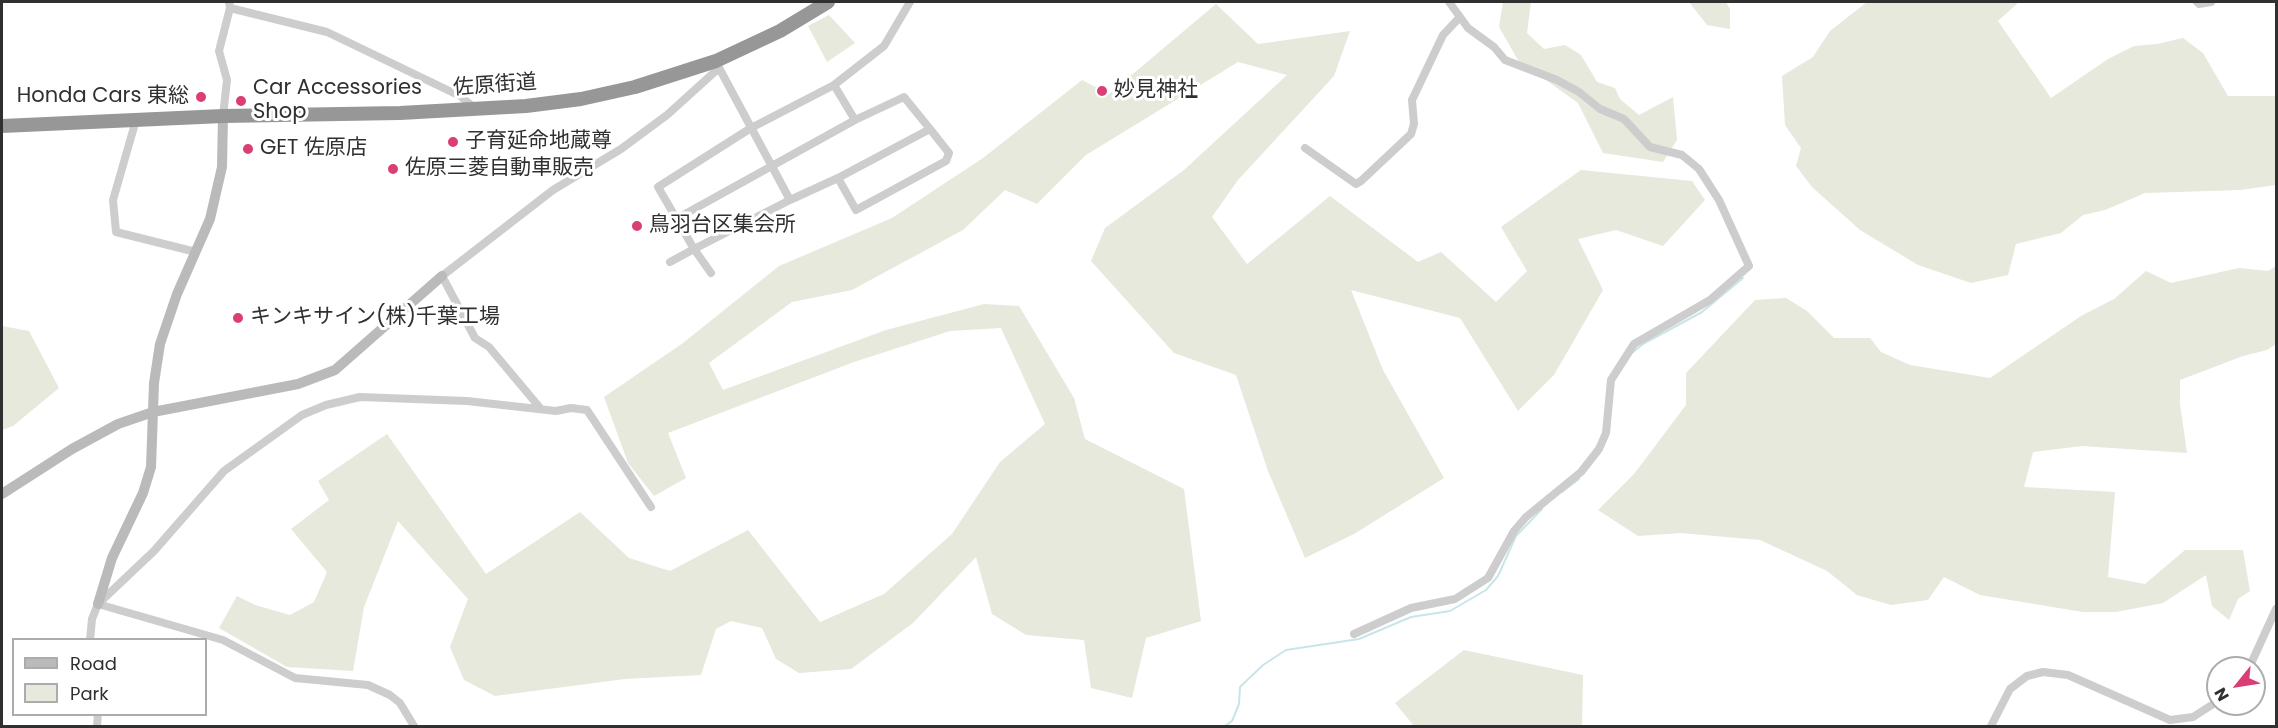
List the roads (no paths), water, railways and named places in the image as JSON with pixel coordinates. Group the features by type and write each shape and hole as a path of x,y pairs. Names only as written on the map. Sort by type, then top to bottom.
{"highway":[{"name":"佐原街道","path":"2,126 223,116 400,113 526,106 580,99 643,85 717,64 780,31 828,2"}],"street":[{"path":"711,273 694,249 658,187 751,128 834,85 884,46 910,2"},
{"path":"1354,633 1411,608 1455,599 1488,578 1514,531 1526,517 1581,472 1599,449 1606,433 1611,380 1634,344 1710,300 1749,266 1719,200 1699,169 1682,155 1650,147 1623,119 1600,109 1579,92 1557,80 1514,66 1505,60 1460,18 1449,2"},
{"path":"2197,2 2199,4 2211,2"},
{"path":"90,638 92,619 112,558 149,474 153,450 156,370 162,336 173,303 210,219 222,167 223,116 227,80 219,51 230,5 327,32 460,96 475,108"},
{"path":"1305,148 1356,184 1361,181 1411,134 1414,124 1412,100 1443,35 1460,18"},
{"path":"2,494 103,431 153,412 298,384 335,370 442,276 553,190 621,149 667,115 717,64 790,200"},
{"path":"834,85 855,120"},
{"path":"676,219 771,164 904,97 949,153 945,161 856,210 838,178"},
{"path":"136,120 113,200 116,232 196,252"},
{"path":"670,262 930,129"},
{"path":"442,276 475,338 489,347 542,409"},
{"path":"98,604 154,551 224,471 302,415 326,405 360,397 467,401 542,409 587,410 651,507"},
{"path":"98,604 223,640 295,678 368,684 390,694 400,703 414,726"},
{"path":"2255,656 2277,609"},
{"path":"1991,726 2010,689 2027,676 2043,672 2067,675 2170,720 2193,717 2206,709"}],"waterway":[{"path":"1632,353 1643,344 1702,312 1743,278"},
{"path":"1562,492 1579,479"},
{"path":"1225,726 1232,721 1239,704 1240,687 1263,665 1286,650 1359,639 1411,617 1450,611 1486,590 1498,576 1516,536 1542,509"}],"place":[{"name":"妙見神社","path":"1102,91"},
{"name":"Honda Cars 東総","path":"201,97"},
{"name":"Car Accessories Shop","path":"241,101"},
{"name":"子育延命地蔵尊","path":"453,142"},
{"name":"GET 佐原店","path":"248,149"},
{"name":"佐原三菱自動車販売","path":"393,169"},
{"name":"鳥羽台区集会所","path":"637,226"},
{"name":"キンキサイン(株)千葉工場","path":"238,318"}]}
